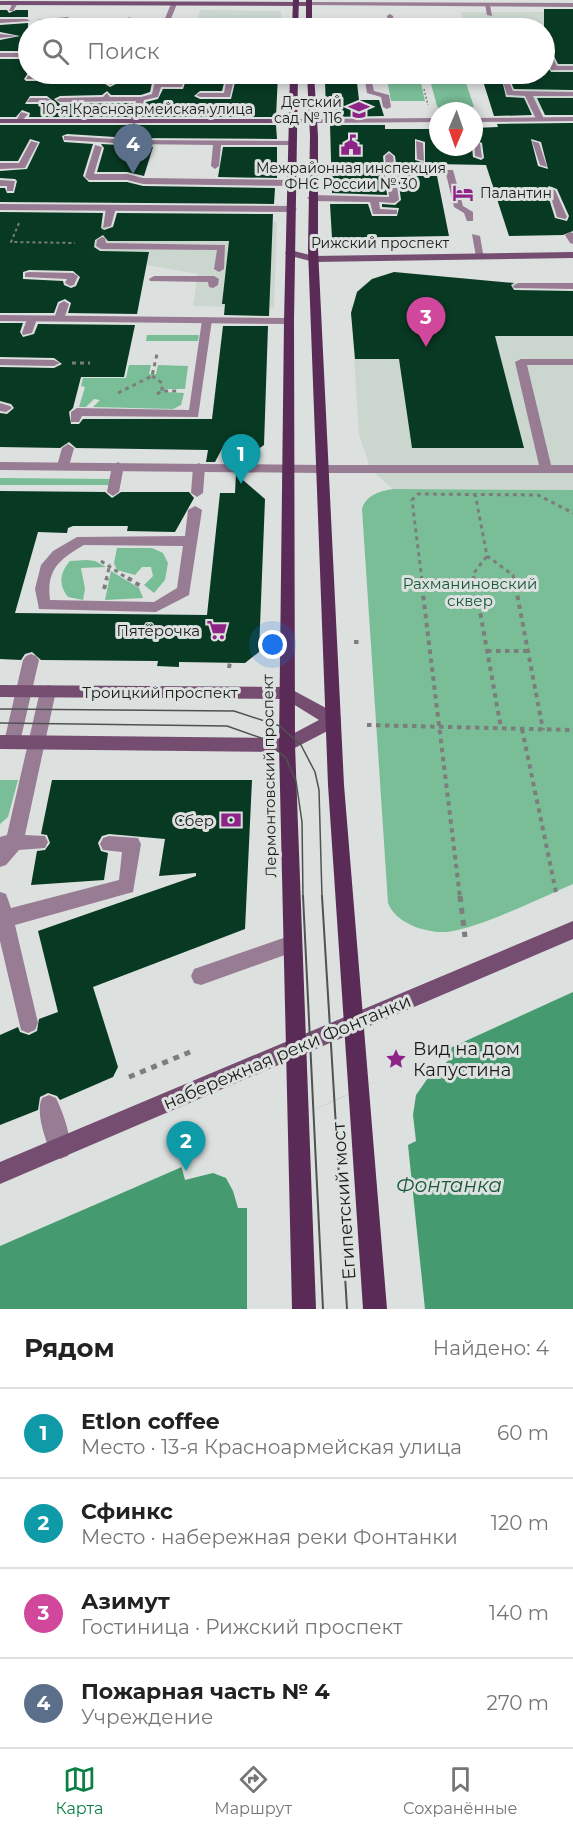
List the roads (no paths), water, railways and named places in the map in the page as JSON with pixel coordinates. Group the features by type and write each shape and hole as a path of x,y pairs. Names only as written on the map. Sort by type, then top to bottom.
{"main road":[{"path":"295,18 296,2"},
{"path":"309,2 309,18"},
{"name":"Лермонтовский проспект","path":"294,84 289,321 287,745 304,1309"},
{"path":"311,84 313,121 312,198 333,720 355,1023"},
{"name":"Египетский мост","path":"355,1023 375,1309"}],"street":[{"path":"0,3 13,6 74,7 99,2 133,7 296,2 349,2 389,8 437,8 466,2 487,5 573,5"},
{"path":"168,18 174,4"},
{"path":"487,5 490,15"},
{"path":"0,28 3,20 18,21"},
{"path":"0,36 15,36"},
{"path":"0,55 18,55"},
{"path":"555,68 573,68"},
{"path":"201,95 227,95 229,84"},
{"path":"369,84 371,93 385,95 387,107"},
{"path":"507,84 510,93 573,93"},
{"path":"60,100 106,97 117,101 141,99 155,95 158,85 190,85"},
{"path":"35,91 30,101 47,100"},
{"path":"528,94 540,119"},
{"path":"134,122 141,99"},
{"name":"10-я Красноармейская улица","path":"0,122 22,118 112,118 134,122 313,121 416,125 429,122"},
{"path":"483,121 526,123 540,119 573,118"},
{"path":"67,138 131,142 293,143"},
{"path":"0,166 22,166 34,143"},
{"path":"214,166 217,143"},
{"path":"419,143 421,159"},
{"path":"535,143 544,165"},
{"path":"98,147 89,177 127,177 143,181 292,183"},
{"path":"312,198 394,200 389,156"},
{"path":"413,171 450,172 459,207 468,212 470,219"},
{"path":"0,183 12,183 1,207 292,209"},
{"path":"551,190 562,217"},
{"path":"374,199 376,212 394,212"},
{"path":"106,226 111,208"},
{"path":"102,240 101,246 222,248 219,268"},
{"name":"Рижский проспект","path":"290,253 314,254 572,240"},
{"name":"Рижский проспект","path":"478,246 573,255"},
{"path":"29,275 73,276 70,283"},
{"path":"154,279 214,279 213,285"},
{"path":"518,286 573,286"},
{"path":"59,319 64,304"},
{"path":"0,318 209,316 289,321"},
{"path":"80,415 194,414 209,316"},
{"path":"27,333 32,319"},
{"path":"0,362 17,365 54,363"},
{"path":"546,469 521,362 573,362"},
{"path":"63,466 68,448"},
{"path":"0,466 322,469 573,468"},
{"path":"113,492 118,466"},
{"path":"197,493 199,467"},
{"path":"192,541 109,535 82,540 58,554 48,565 42,589 43,609 100,606 156,607 184,591 192,541 195,510"},
{"path":"31,660 24,691 6,742 287,745 333,720"},
{"name":"Троицкий проспект","path":"0,691 287,693 333,720"},
{"path":"0,859 7,843 37,742 48,691"},
{"path":"7,843 39,842"},
{"path":"28,1023 2,910 127,886 132,844 109,844"},
{"name":"набережная реки Фонтанки","path":"0,1173 573,930"},
{"path":"201,976 292,944"},
{"path":"49,1105 60,1148"}],"water":[{"name":"Фонтанка","path":"573,992 573,1309 0,1309 0,1246 334,1101"}],"tram line":[{"path":"0,709 234,711 280,726 301,745 315,772 319,790 322,897"},
{"path":"0,723 227,726 264,739 286,758 296,781 302,822 303,897"},
{"path":"303,896 323,1309"},
{"path":"322,896 347,1309"}],"place":[{"name":"Детский сад № 116","path":"359,110"},
{"name":"Межрайонная инспекция ФНС России № 30","path":"351,145"},
{"name":"Пожарная часть № 4","path":"133,174"},
{"name":"Палантин","path":"463,193"},
{"name":"Азимут","path":"426,347"},
{"name":"Etlon coffee","path":"241,484"},
{"name":"Пятёрочка","path":"217,630"},
{"name":"Сбер","path":"231,820"},
{"name":"Вид на дом Капустина","path":"396,1059"},
{"name":"Сфинкс","path":"186,1171"}],"park label":[{"name":"Рахманиновский сквер","path":"470,592"}]}
